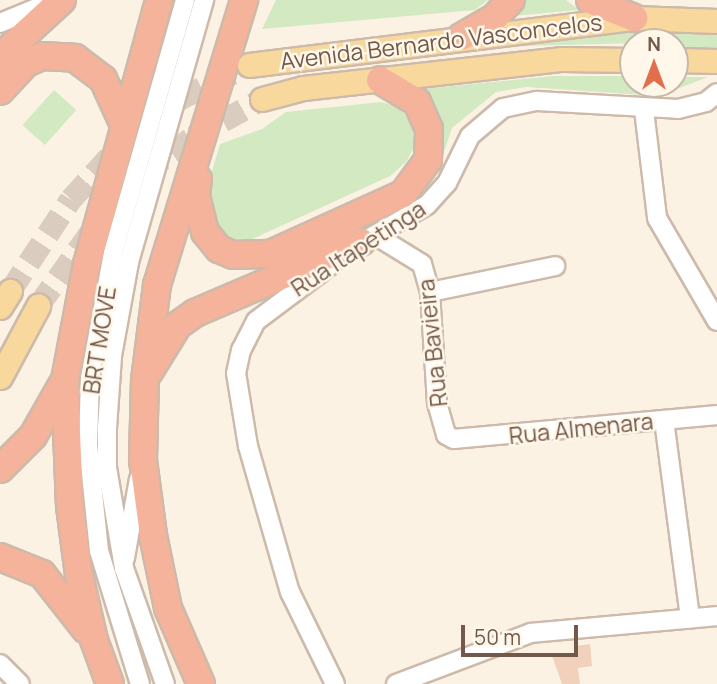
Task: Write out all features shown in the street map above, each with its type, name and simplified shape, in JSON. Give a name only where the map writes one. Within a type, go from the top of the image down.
[{"type":"highway","points":[[0,57],[62,0]]},
{"type":"highway","points":[[110,684],[93,640],[70,507],[65,380],[88,264],[159,0]]},
{"type":"highway","points":[[201,684],[168,608],[143,460],[145,380],[158,285],[244,0]]},
{"type":"highway","points":[[460,37],[495,17],[511,0]]},
{"type":"highway","points":[[590,0],[634,18]]},
{"type":"highway","points":[[0,90],[26,63],[42,56],[75,58],[103,79],[124,125]]},
{"type":"highway","points":[[198,156],[197,196],[210,241],[233,254],[270,254],[403,194],[418,179],[432,144],[425,114],[417,102],[380,80]]},
{"type":"highway","points":[[145,380],[178,325],[195,313],[368,238]]},
{"type":"highway","points":[[0,469],[33,436],[65,380]]},
{"type":"highway","points":[[0,557],[42,574],[93,640]]},
{"type":"main road","name":"Avenida Bernardo Vasconcelos","points":[[249,65],[460,37],[634,18],[717,21]]},
{"type":"main road","name":"Avenida Bernardo Vasconcelos","points":[[262,99],[303,88],[562,59],[619,60]]},
{"type":"main road","points":[[689,60],[717,61]]},
{"type":"main road","points":[[0,377],[38,306]]},
{"type":"street","points":[[0,23],[56,0]]},
{"type":"street","name":"BRT MOVE","points":[[140,684],[99,551],[88,445],[90,378],[113,253],[185,0]]},
{"type":"street","name":"BRT MOVE","points":[[165,684],[124,568],[107,468],[112,356],[129,262],[204,0]]},
{"type":"street","name":"Rua Itapetinga","points":[[335,684],[290,592],[248,446],[236,373],[241,350],[256,321],[368,238],[427,205],[447,183],[470,136],[503,108],[537,101],[645,110],[692,107],[717,93]]},
{"type":"street","points":[[645,110],[657,218],[717,321]]},
{"type":"street","name":"Rua Bavieira","points":[[368,238],[417,258],[430,292],[437,403],[446,435]]},
{"type":"street","points":[[430,292],[555,266]]},
{"type":"street","name":"Rua Almenara","points":[[446,435],[467,439],[717,415]]},
{"type":"street","points":[[664,420],[690,618]]},
{"type":"street","name":"BRT MOVE","points":[[124,568],[143,460]]},
{"type":"street","points":[[396,684],[531,633],[717,616]]},
{"type":"street","points":[[0,664],[20,684]]},
{"type":"green space","points":[[276,0],[488,0],[475,10],[262,29]]},
{"type":"green space","points":[[522,0],[566,0],[579,10],[513,16]]},
{"type":"green space","points":[[689,32],[717,33],[717,49],[689,47]]},
{"type":"green space","points":[[619,33],[619,44],[493,47]]},
{"type":"green space","points":[[553,76],[619,76],[619,93],[526,87],[496,92],[452,128],[441,161],[413,90]]},
{"type":"green space","points":[[689,77],[708,77],[689,84]]},
{"type":"green space","points":[[54,90],[76,110],[45,145],[23,125]]},
{"type":"green space","points":[[381,102],[400,107],[412,125],[415,146],[406,162],[390,176],[246,242],[217,234],[204,198],[220,144],[262,129],[286,112]]},
{"type":"building","points":[[590,644],[592,666],[578,668],[580,684],[562,684],[552,656],[577,653],[576,646]]},
{"type":"tunnel","points":[[10,291],[71,199],[121,144],[181,98],[249,65]]},
{"type":"tunnel","points":[[144,172],[193,137],[262,99]]},
{"type":"tunnel","points":[[38,306],[93,229]]}]
